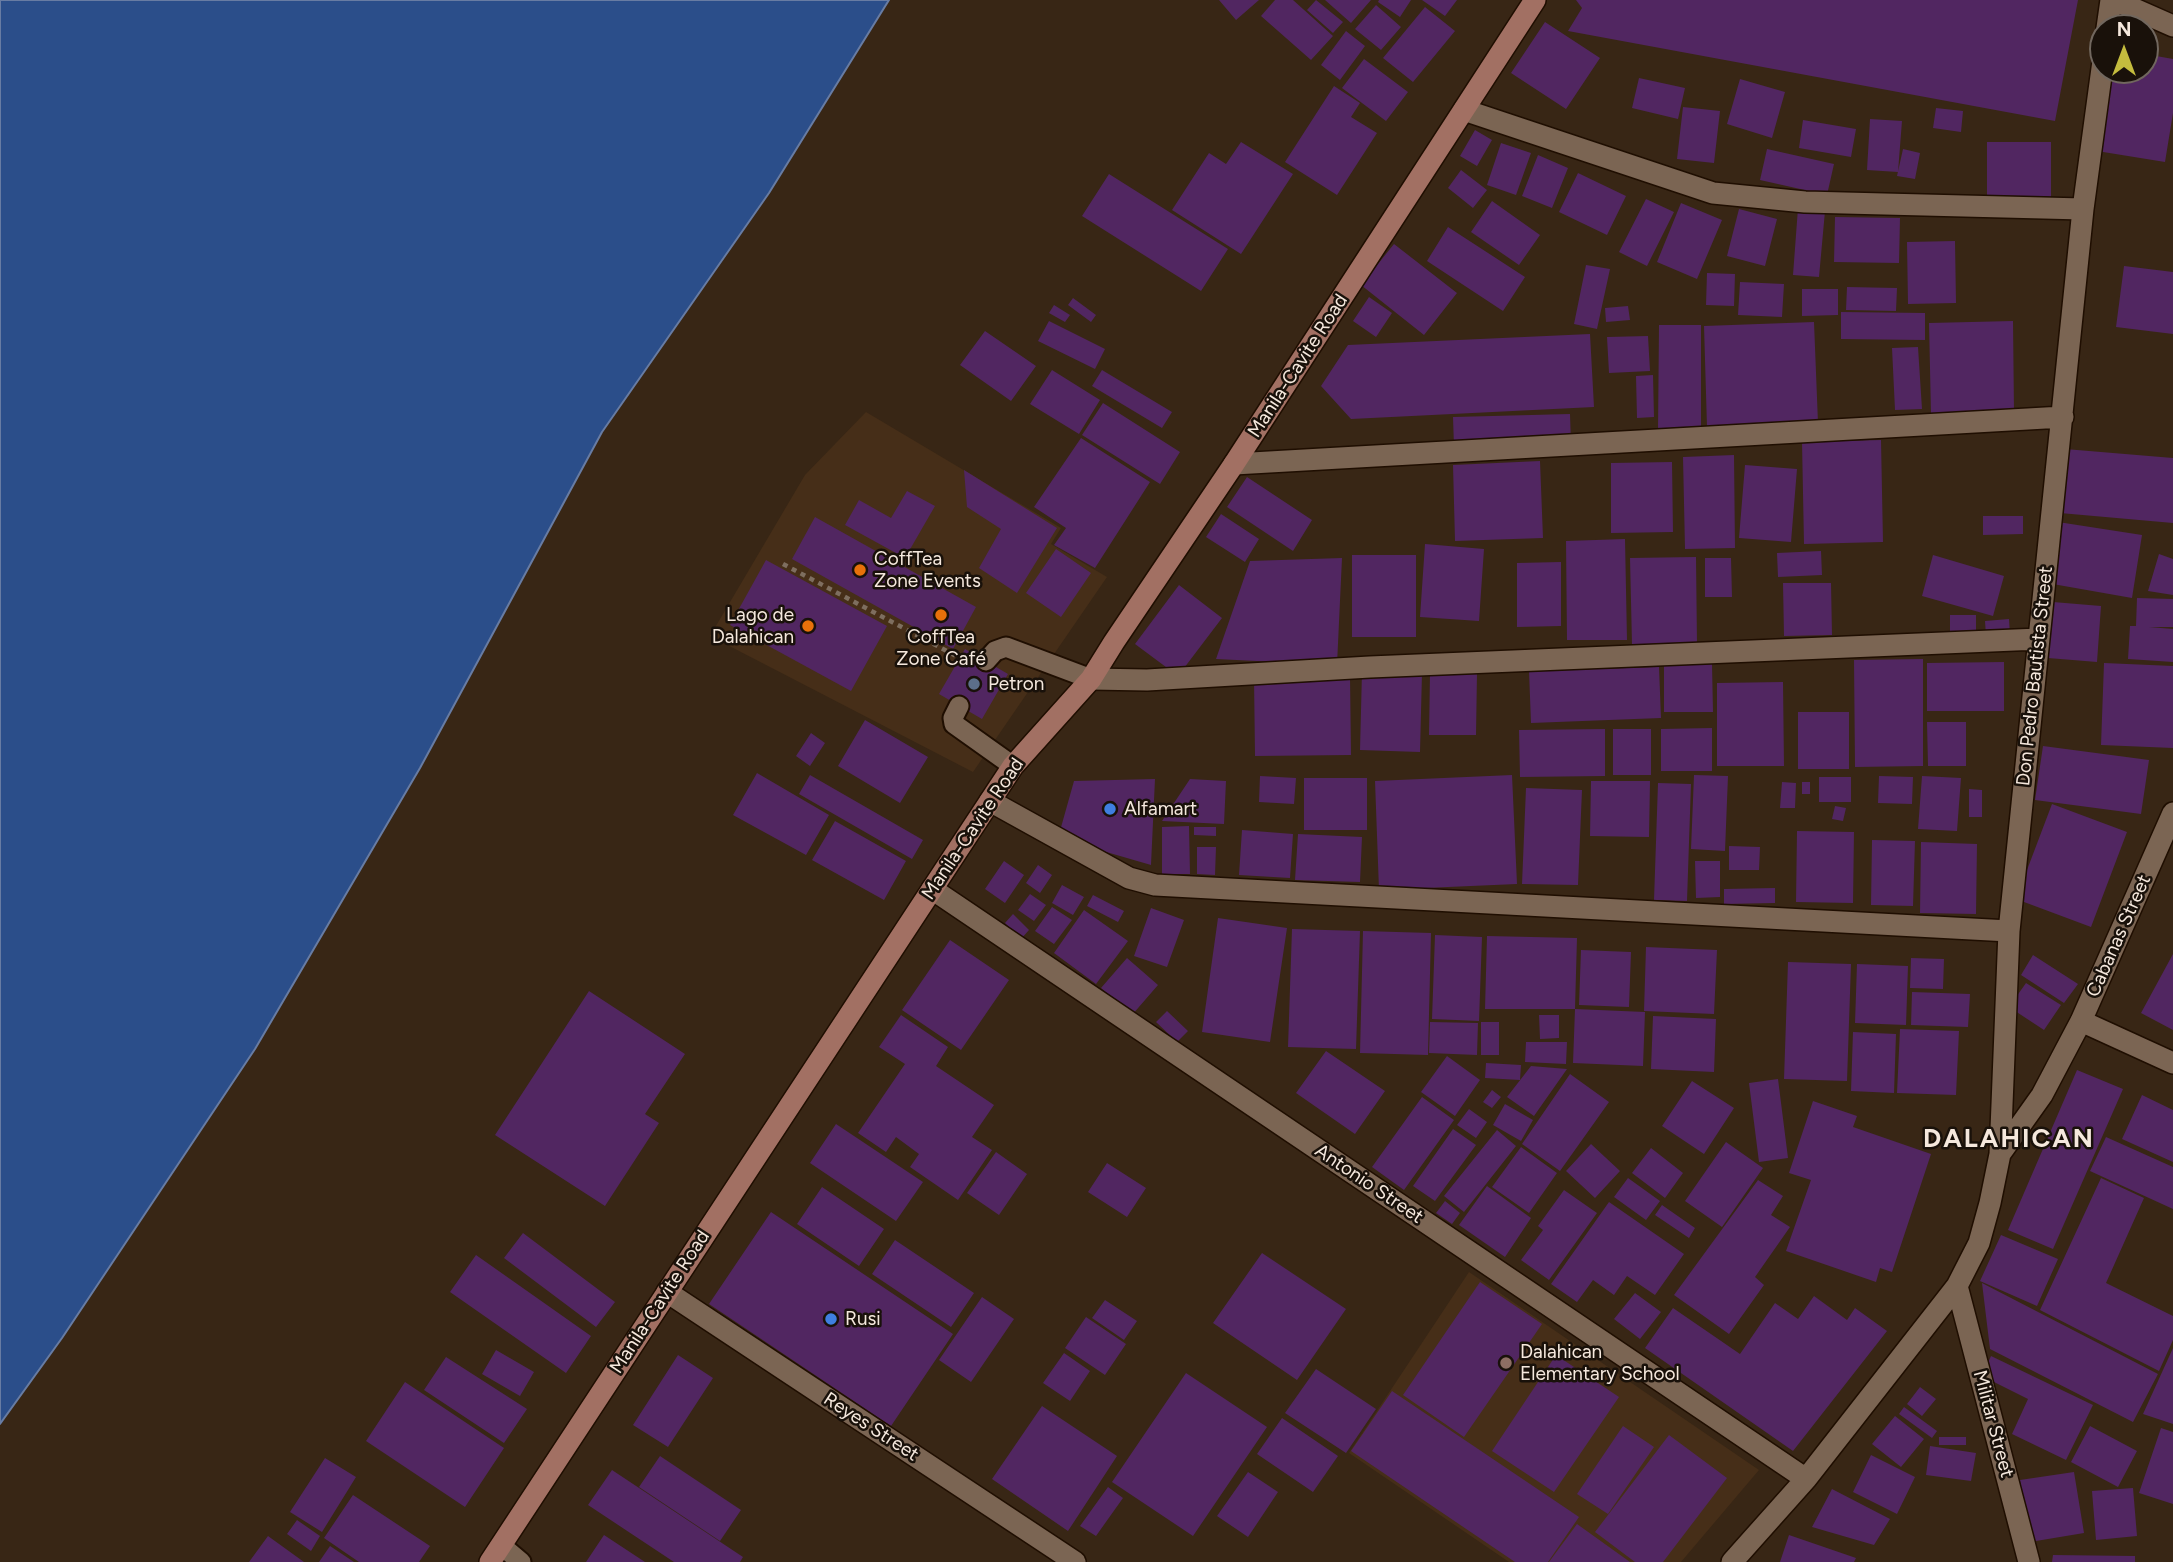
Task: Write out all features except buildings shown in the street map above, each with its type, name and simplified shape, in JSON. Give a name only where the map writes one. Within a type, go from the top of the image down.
[{"type":"main road","name":"Manila-Cavite Road","points":[[496,1554],[1013,766],[1091,679],[1535,0]]},
{"type":"street","points":[[2113,0],[2173,26]]},
{"type":"street","name":"Don Pedro Bautista Street","points":[[1732,1562],[1806,1479],[1957,1286],[1979,1243],[2000,1154],[2009,931],[2083,209],[2100,84]]},
{"type":"street","points":[[1464,110],[1713,193],[1805,202],[2083,209]]},
{"type":"street","points":[[1234,464],[2063,418]]},
{"type":"street","points":[[1091,679],[1147,680],[1370,667],[2039,639]]},
{"type":"street","points":[[990,801],[1129,878],[1155,886],[2009,931]]},
{"type":"street","name":"Cabanas Street","points":[[2000,1154],[2042,1095],[2081,1021],[2173,813]]},
{"type":"street","name":"Antonio Street","points":[[932,889],[1806,1479]]},
{"type":"street","points":[[2081,1021],[2173,1063]]},
{"type":"street","name":"Militar Street","points":[[1957,1286],[2029,1562]]},
{"type":"street","name":"Reyes Street","points":[[667,1292],[1075,1562]]},
{"type":"lane","points":[[977,662],[1006,647],[1091,679]]},
{"type":"lane","points":[[959,706],[953,718],[954,724],[1013,766]]},
{"type":"lane","points":[[496,1554],[521,1562]]},
{"type":"path","points":[[783,564],[977,662]]},
{"type":"shaded area","points":[[866,412],[1061,528],[1051,544],[1107,577],[973,772],[710,636],[805,475]]},
{"type":"shaded area","name":"Dalahican Elementary School","points":[[1469,1272],[1759,1470],[1681,1562],[1509,1562],[1349,1453]]},
{"type":"water","points":[[0,0],[889,0],[769,193],[602,432],[420,768],[255,1049],[62,1338],[0,1424]]},
{"type":"place","name":"CoffTea Zone Events","points":[[860,570]]},
{"type":"place","name":"CoffTea Zone Café","points":[[941,615]]},
{"type":"place","name":"Lago de Dalahican","points":[[808,626]]},
{"type":"place","name":"Petron","points":[[974,684]]},
{"type":"place","name":"Alfamart","points":[[1110,809]]},
{"type":"place","name":"Rusi","points":[[831,1319]]},
{"type":"place","name":"Dalahican Elementary School","points":[[1506,1363]]},
{"type":"district","name":"DALAHICAN","points":[[2009,1139]]}]
